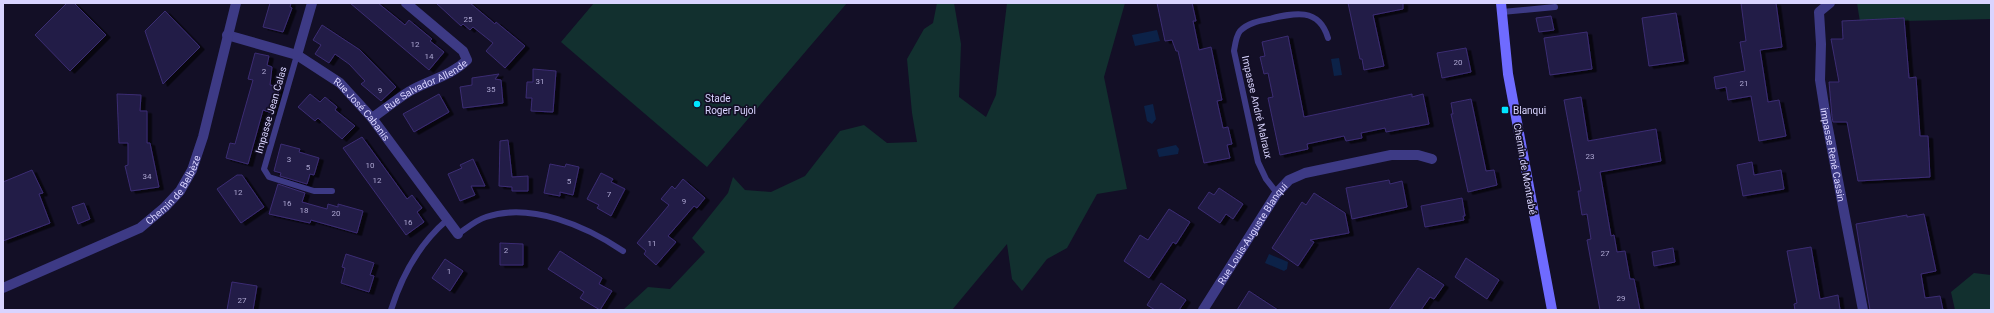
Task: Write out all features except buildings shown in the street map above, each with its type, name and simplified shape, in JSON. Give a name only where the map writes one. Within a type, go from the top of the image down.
[{"type":"street","name":"Chemin de Belbèze","points":[[3,288],[140,228],[165,207],[180,191],[192,170],[203,137],[236,3]]},
{"type":"street","points":[[297,54],[312,3]]},
{"type":"street","name":"Rue Salvador Allende","points":[[372,118],[411,91],[461,67],[467,60],[463,51],[406,3]]},
{"type":"street","name":"impasse René Cassin","points":[[1830,3],[1819,12],[1821,44],[1820,80],[1863,310]]},
{"type":"street","name":"Chemin de Montrabé","points":[[1502,8],[1508,74],[1552,310]]},
{"type":"street","name":"Rue José Cabanis","points":[[228,35],[297,54],[340,83],[372,118],[458,234]]},
{"type":"street","name":"Rue Louis-Auguste Blanqui","points":[[1203,310],[1277,193],[1289,180],[1313,172],[1390,155],[1418,155],[1432,159]]},
{"type":"lane","points":[[1502,8],[1555,7]]},
{"type":"lane","name":"Impasse André Malraux","points":[[1277,193],[1266,179],[1258,162],[1234,51],[1235,43],[1239,32],[1246,26],[1253,23],[1294,14],[1313,17],[1325,28],[1328,38]]},
{"type":"lane","name":"Impasse Jean Calas","points":[[297,54],[264,169],[269,177],[314,190],[332,191]]},
{"type":"lane","points":[[458,234],[476,221],[487,216],[510,212],[521,212],[536,214],[573,225],[593,233],[623,251]]},
{"type":"lane","points":[[391,310],[400,286],[416,255],[431,234],[447,220]]},
{"type":"green space","name":"Stade Roger Pujol","points":[[594,3],[847,3],[707,167],[561,42]]},
{"type":"green space","points":[[937,3],[954,3],[961,44],[959,97],[986,117],[996,95],[1007,3],[1125,3],[1104,77],[1127,189],[1097,194],[1067,248],[1047,259],[1022,291],[1012,279],[1007,244],[952,310],[623,310],[648,287],[670,289],[705,252],[692,238],[728,193],[733,177],[745,190],[771,192],[805,176],[840,131],[864,125],[887,143],[917,142],[912,113],[907,59],[924,29],[933,23]]},
{"type":"green space","points":[[1857,3],[1991,3],[1991,19],[1860,22]]},
{"type":"green space","points":[[1974,273],[1991,275],[1991,310],[1955,310],[1951,292]]},
{"type":"water","points":[[1157,30],[1160,41],[1135,46],[1132,35]]},
{"type":"water","points":[[1339,58],[1342,75],[1334,76],[1331,59]]},
{"type":"water","points":[[1153,104],[1156,119],[1152,124],[1147,121],[1144,106]]},
{"type":"water","points":[[1176,145],[1179,149],[1178,154],[1159,157],[1158,149]]},
{"type":"water","points":[[1269,254],[1288,262],[1287,269],[1284,271],[1265,263]]},
{"type":"place","name":"Stade Roger Pujol","points":[[697,104]]},
{"type":"place","name":"Blanqui","points":[[1505,110]]}]
